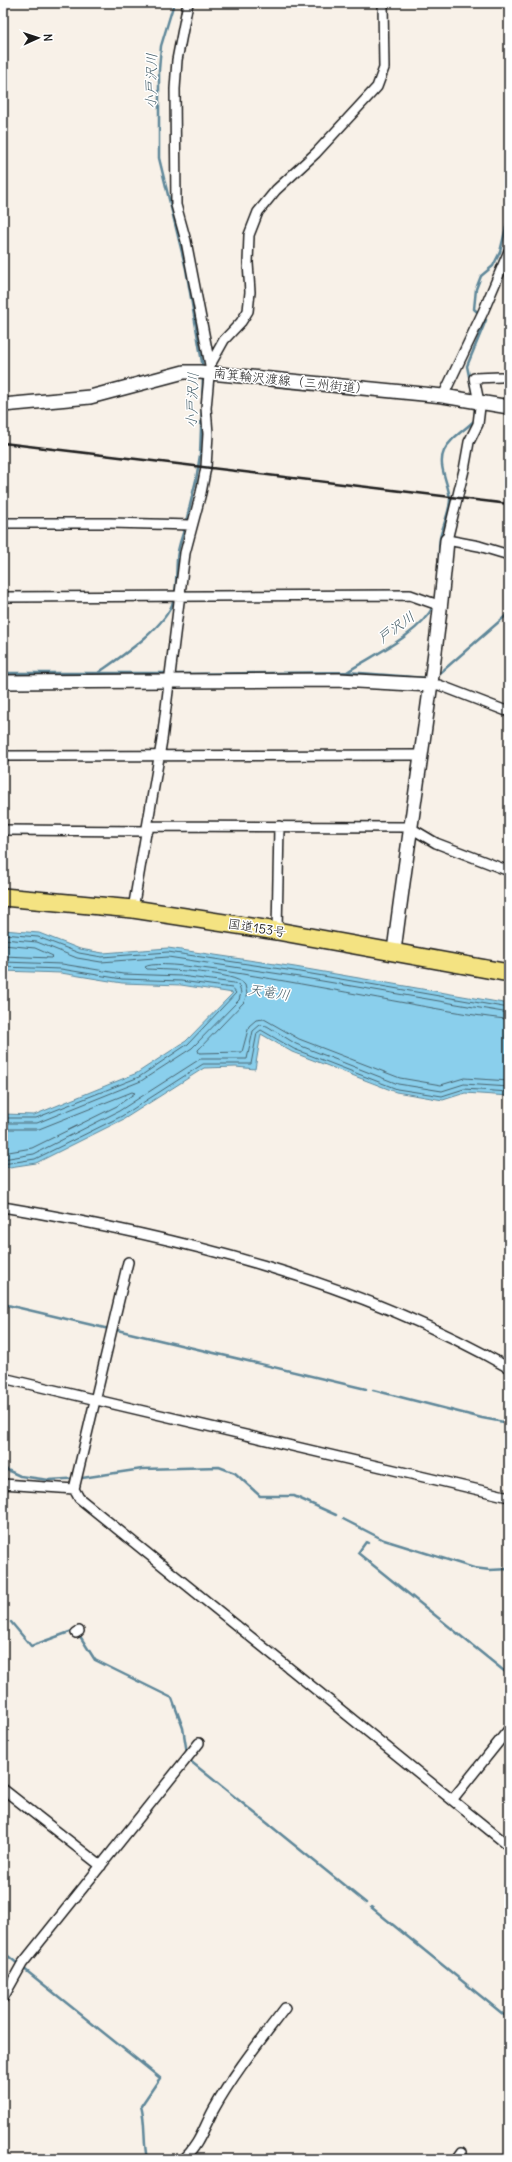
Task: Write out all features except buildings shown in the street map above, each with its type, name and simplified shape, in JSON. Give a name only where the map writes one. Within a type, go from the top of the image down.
[{"type":"highway","name":"国道153号","points":[[3,897],[133,909],[277,931],[509,973]]},
{"type":"street","points":[[133,909],[148,828],[169,682],[175,595],[185,553],[188,525],[206,467],[208,434],[206,408],[207,370],[186,241],[176,205],[175,89],[177,60],[188,3]]},
{"type":"street","points":[[207,370],[224,340],[241,322],[248,311],[250,292],[248,263],[249,242],[253,222],[258,212],[276,190],[316,152],[377,87],[384,68],[383,3]]},
{"type":"street","points":[[443,396],[482,315],[509,251]]},
{"type":"street","name":"南箕輪沢渡線（三州街道）","points":[[3,405],[90,397],[184,372],[207,370],[443,396],[509,406]]},
{"type":"street","points":[[394,951],[409,827],[421,755],[430,685],[437,605],[447,540],[464,470],[469,442],[478,424],[479,402],[474,378],[501,378]]},
{"type":"street","points":[[3,523],[188,525]]},
{"type":"street","points":[[447,540],[479,546],[509,555]]},
{"type":"street","points":[[3,597],[410,595],[437,605]]},
{"type":"street","points":[[3,682],[340,680],[439,685],[509,712]]},
{"type":"street","points":[[3,756],[421,755]]},
{"type":"street","points":[[277,931],[279,826]]},
{"type":"street","points":[[3,830],[279,826],[409,827],[436,843],[509,871]]},
{"type":"street","points":[[3,1207],[97,1223],[162,1238],[302,1278],[408,1317],[460,1341],[509,1368]]},
{"type":"street","points":[[128,1262],[96,1401],[75,1483],[79,1498],[509,1846]]},
{"type":"street","points":[[3,1378],[509,1497]]},
{"type":"street","points":[[3,1484],[75,1483]]},
{"type":"street","points":[[452,1800],[509,1729]]},
{"type":"street","points":[[3,1998],[21,1966],[199,1743]]},
{"type":"street","points":[[3,1790],[100,1866]]},
{"type":"street","points":[[184,2159],[193,2151],[214,2110],[249,2054],[285,2008]]},
{"type":"water","name":"天竜川","points":[[3,930],[39,933],[80,949],[103,953],[168,948],[295,967],[509,1004],[509,1096],[465,1093],[443,1100],[396,1092],[292,1052],[261,1034],[255,1069],[236,1067],[204,1068],[124,1119],[36,1163],[3,1168],[3,1114],[34,1115],[137,1073],[186,1041],[233,993],[181,985],[122,983],[61,973],[3,971]]},
{"type":"waterway","name":"小戸沢川","points":[[174,3],[161,46],[159,70],[159,158],[186,269],[203,368]]},
{"type":"waterway","name":"戸沢川","points":[[473,396],[467,366],[486,320],[474,309],[476,289],[481,276],[493,266],[500,252],[509,215]]},
{"type":"waterway","name":"小戸沢川","points":[[186,522],[200,455],[203,377]]},
{"type":"waterway","name":"戸沢川","points":[[439,556],[440,538],[450,504],[442,457],[450,442],[475,420],[475,405]]},
{"type":"waterway","name":"小戸沢川","points":[[98,673],[140,642],[161,622],[168,612],[173,602],[176,587],[177,556],[185,527]]},
{"type":"waterway","name":"戸沢川","points":[[347,672],[407,635],[418,626],[434,605]]},
{"type":"waterway","points":[[439,674],[509,613]]},
{"type":"waterway","name":"戸沢川","points":[[175,674],[347,672],[426,678]]},
{"type":"waterway","name":"小戸沢川","points":[[3,673],[165,673]]},
{"type":"waterway","points":[[3,1304],[109,1329]]},
{"type":"waterway","points":[[117,1330],[366,1389]]},
{"type":"waterway","points":[[373,1390],[482,1418],[509,1423]]},
{"type":"waterway","points":[[3,1468],[20,1476],[49,1480],[82,1478],[142,1469],[219,1467],[235,1473],[260,1496],[294,1496],[336,1515]]},
{"type":"waterway","points":[[343,1519],[384,1540],[474,1568],[490,1570],[509,1569]]},
{"type":"waterway","points":[[368,1543],[366,1542],[358,1553],[509,1675]]},
{"type":"waterway","points":[[11,1622],[31,1646],[75,1630]]},
{"type":"waterway","points":[[78,1633],[95,1660],[172,1698],[183,1728],[187,1753]]},
{"type":"waterway","points":[[189,1760],[366,1903]]},
{"type":"waterway","points":[[371,1907],[509,2019]]},
{"type":"waterway","points":[[3,1952],[160,2078],[141,2106],[147,2159]]},
{"type":"railway","points":[[3,443],[509,504]]}]
